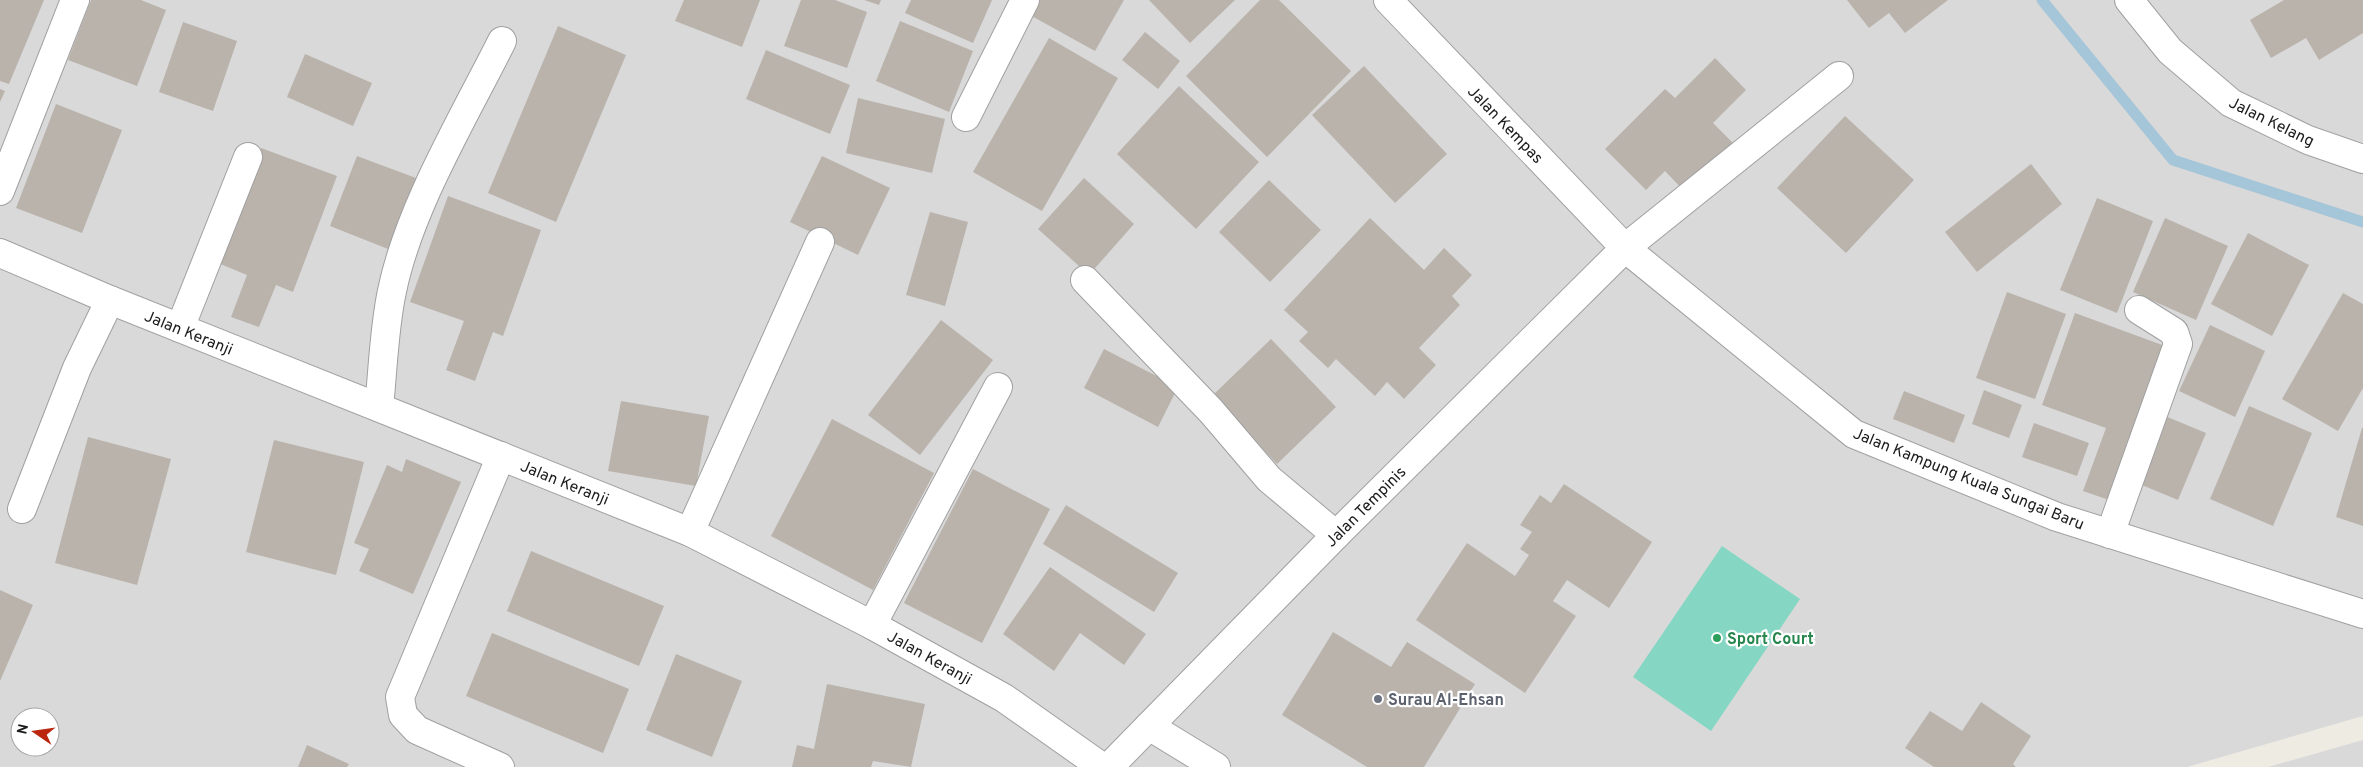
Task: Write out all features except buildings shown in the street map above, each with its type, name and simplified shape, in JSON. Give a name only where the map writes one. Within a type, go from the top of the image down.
[{"type":"street","points":[[0,191],[76,0]]},
{"type":"street","points":[[966,117],[1025,0]]},
{"type":"street","name":"Jalan Kempas","points":[[1388,0],[1625,248]]},
{"type":"street","name":"Jalan Kelang","points":[[2129,0],[2170,51],[2231,103],[2308,140],[2363,159]]},
{"type":"street","points":[[379,408],[392,290],[402,256],[426,191],[502,41]]},
{"type":"street","name":"Jalan Tempinis","points":[[1109,767],[1336,534],[1625,248],[1839,76]]},
{"type":"street","points":[[180,328],[248,157]]},
{"type":"street","points":[[690,532],[820,242]]},
{"type":"street","name":"Jalan Kampung Kuala Sungai Baru","points":[[1625,248],[1854,434],[2057,517],[2363,614]]},
{"type":"street","name":"Jalan Keranji","points":[[0,253],[110,300],[690,532],[872,625],[1004,698],[1102,767]]},
{"type":"street","points":[[1085,280],[1211,410],[1269,479],[1336,534]]},
{"type":"street","points":[[22,509],[76,368],[110,300]]},
{"type":"street","points":[[2110,534],[2178,344],[2174,332],[2139,310]]},
{"type":"street","points":[[872,625],[998,387]]},
{"type":"street","points":[[500,456],[400,697],[402,715],[417,730],[500,767]]},
{"type":"street","points":[[1148,726],[1216,767]]},
{"type":"shaded area","points":[[0,0],[2363,0],[2363,716],[2187,767],[0,767]]},
{"type":"shaded area","name":"Sport Court","points":[[1722,546],[1800,599],[1711,731],[1633,677]]},
{"type":"shaded area","points":[[2363,740],[2363,767],[2268,767]]},
{"type":"waterway","points":[[2042,0],[2173,160],[2363,222]]},
{"type":"place","name":"Sport Court","points":[[1717,638]]},
{"type":"place","name":"Surau Al-Ehsan","points":[[1378,699]]}]
